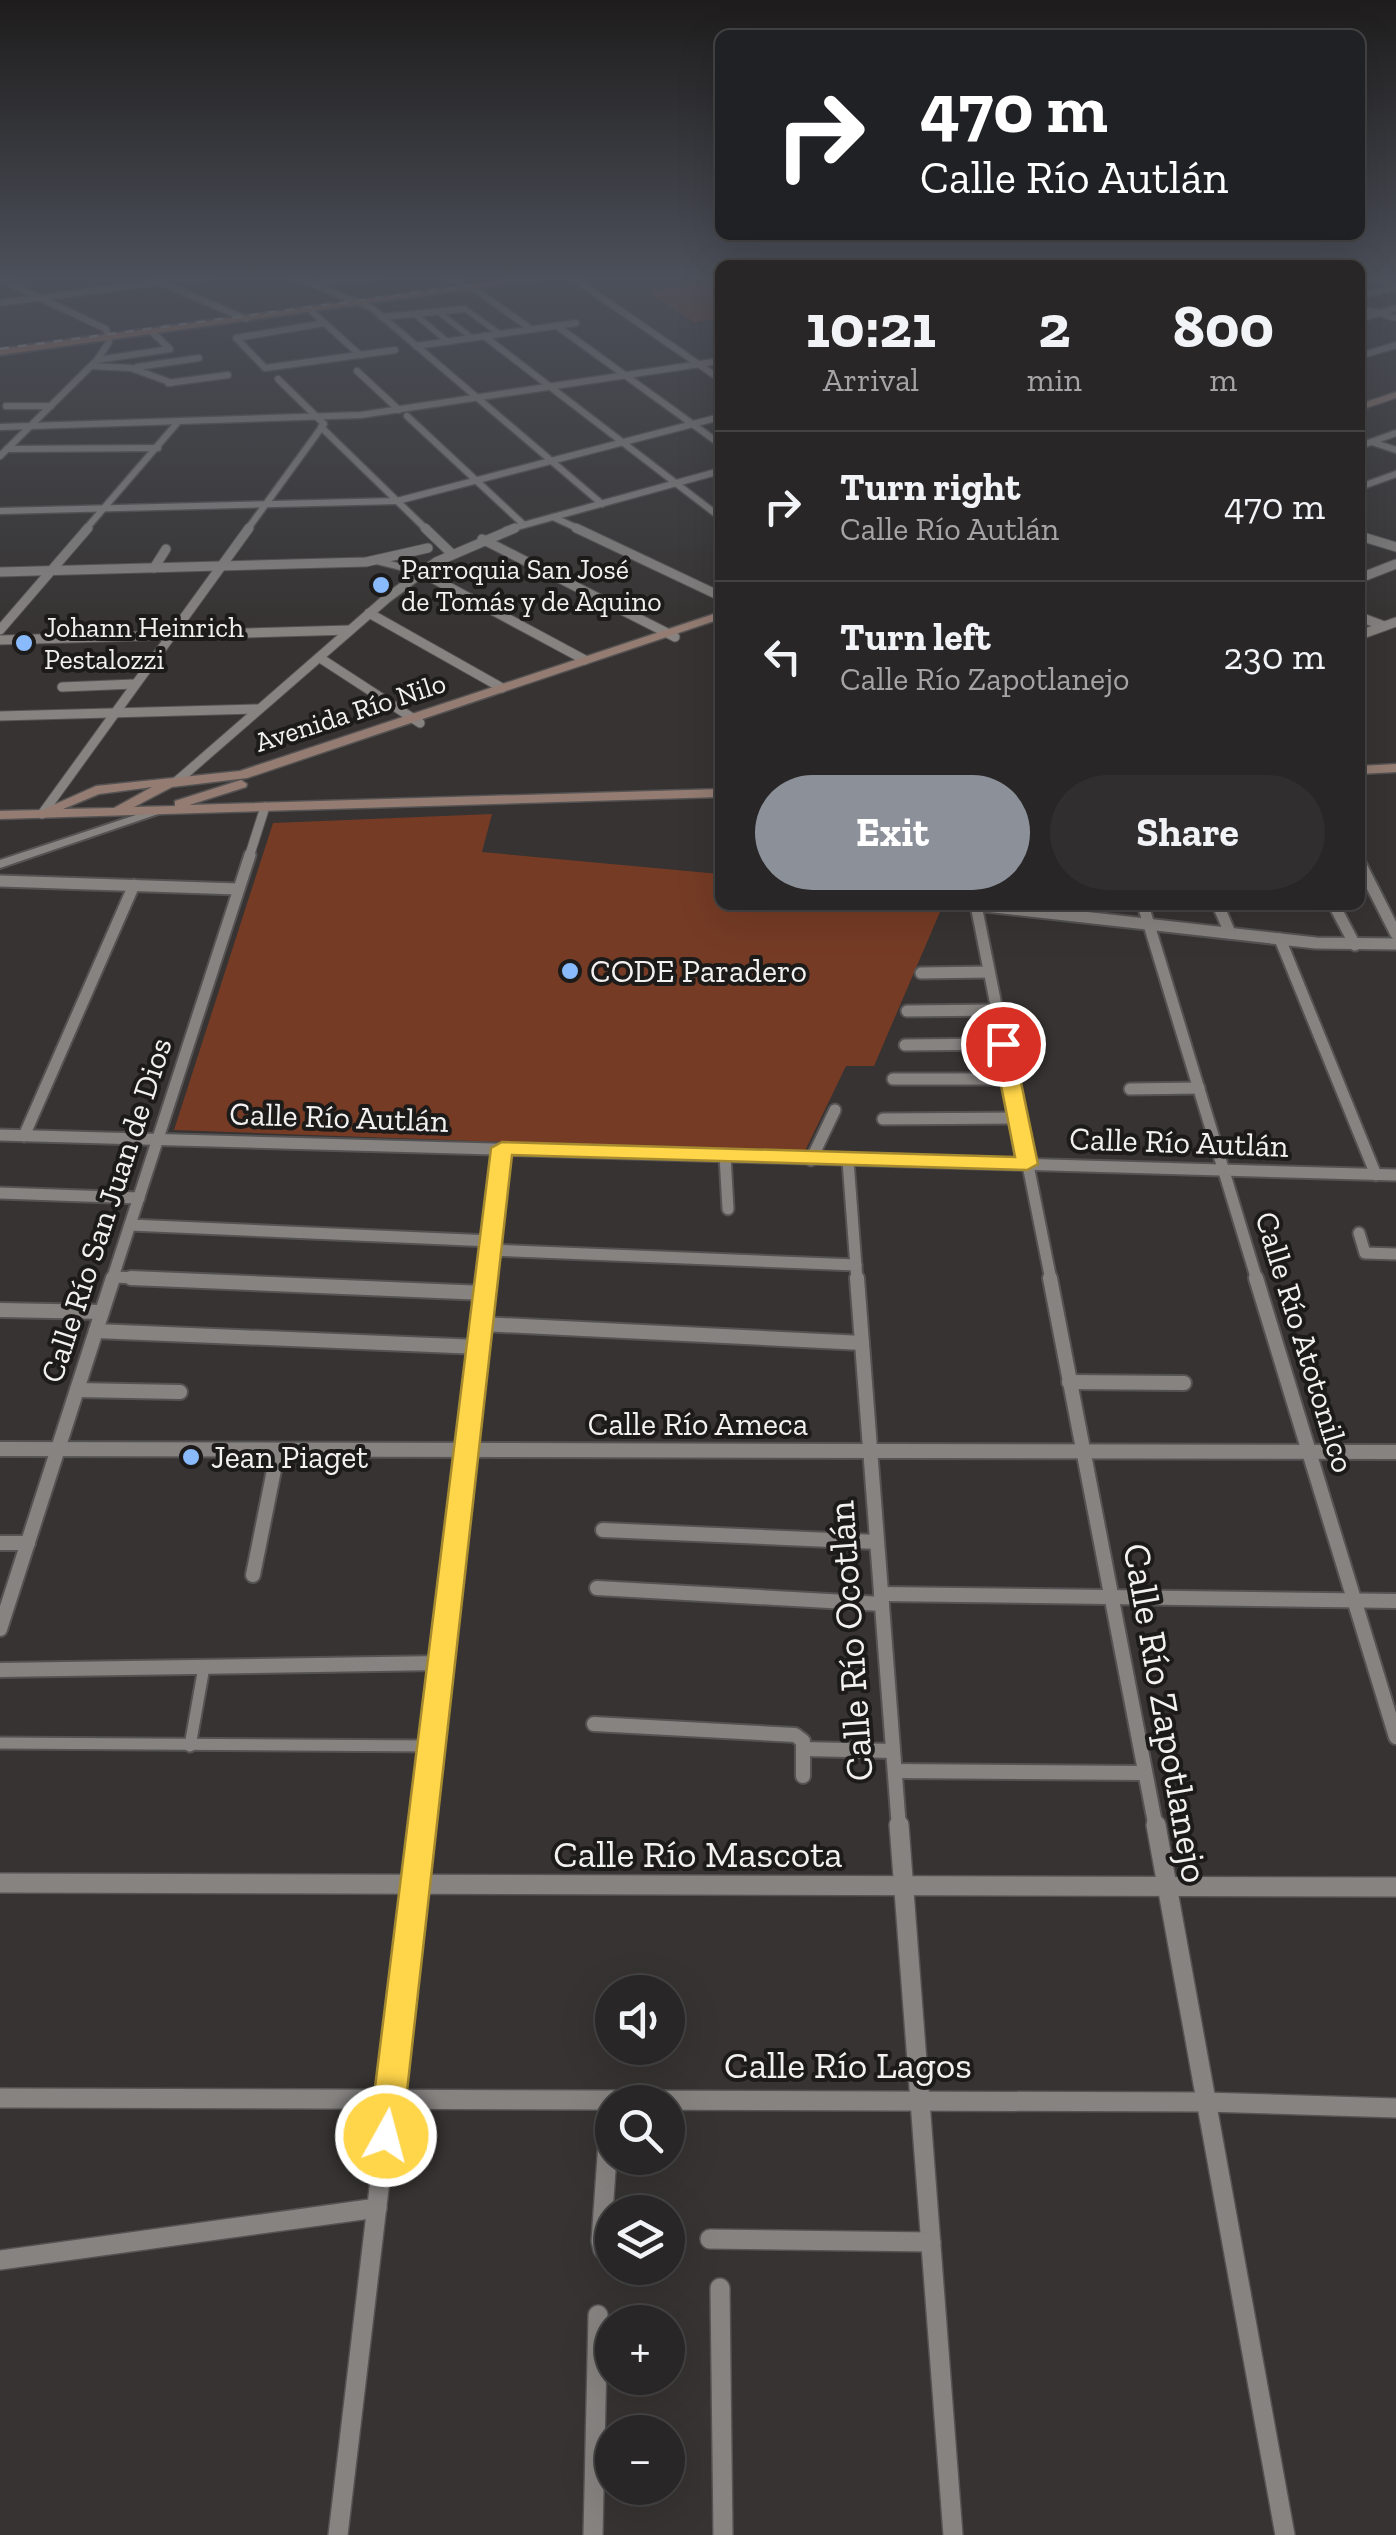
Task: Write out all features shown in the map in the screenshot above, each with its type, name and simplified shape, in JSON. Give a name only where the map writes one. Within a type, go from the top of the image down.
[{"type":"main road","points":[[1365,402],[1389,394]]},
{"type":"main road","name":"Avenida Río Nilo","points":[[160,810],[715,621]]},
{"type":"main road","name":"Avenida Río Nilo","points":[[116,812],[150,790],[177,781],[218,779],[417,721],[502,688],[670,635]]},
{"type":"main road","points":[[1365,773],[1396,771]]},
{"type":"main road","points":[[43,814],[96,790],[177,781]]},
{"type":"main road","points":[[242,783],[248,799],[264,807]]},
{"type":"main road","points":[[0,815],[715,793]]},
{"type":"street","points":[[3,452],[63,394]]},
{"type":"street","points":[[293,394],[452,554]]},
{"type":"street","points":[[382,394],[524,524]]},
{"type":"street","points":[[471,394],[602,504]]},
{"type":"street","points":[[0,430],[321,423],[527,394]]},
{"type":"street","points":[[559,394],[715,513]]},
{"type":"street","points":[[652,394],[715,440]]},
{"type":"street","points":[[6,406],[51,406]]},
{"type":"street","points":[[0,511],[397,501],[715,418]]},
{"type":"street","points":[[43,814],[321,423]]},
{"type":"street","points":[[0,630],[176,426]]},
{"type":"street","points":[[1371,442],[1396,433]]},
{"type":"street","points":[[1365,442],[1396,450]]},
{"type":"street","points":[[3,452],[158,448]]},
{"type":"street","points":[[177,781],[369,613],[421,572],[452,554],[524,524],[715,472]]},
{"type":"street","points":[[1365,485],[1396,474]]},
{"type":"street","points":[[553,517],[715,594]]},
{"type":"street","points":[[1365,538],[1396,548]]},
{"type":"street","points":[[482,539],[670,635]]},
{"type":"street","points":[[0,572],[377,561],[428,548]]},
{"type":"street","points":[[154,568],[166,549]]},
{"type":"street","points":[[377,561],[421,572],[585,660]]},
{"type":"street","points":[[1365,576],[1396,564]]},
{"type":"street","points":[[369,613],[502,688]]},
{"type":"street","points":[[1365,619],[1384,626]]},
{"type":"street","points":[[1365,633],[1396,622]]},
{"type":"street","points":[[0,640],[350,630]]},
{"type":"street","points":[[320,658],[417,721]]},
{"type":"street","points":[[62,687],[136,684]]},
{"type":"street","points":[[0,716],[263,707]]},
{"type":"street","points":[[218,779],[208,764],[263,707]]},
{"type":"street","name":"Calle Río San Juan de Dios","points":[[0,1629],[264,807]]},
{"type":"street","name":"Avenida Río Nilo","points":[[0,861],[160,810]]},
{"type":"street","name":"Avenida Río Nilo","points":[[0,861],[116,812]]},
{"type":"street","points":[[1365,873],[1396,934]]},
{"type":"street","points":[[0,880],[238,889]]},
{"type":"street","points":[[24,1136],[134,885]]},
{"type":"street","name":"Calle Río Zapotlanejo","points":[[977,910],[1114,1597],[1285,2535]]},
{"type":"street","points":[[1058,910],[1280,939],[1396,944]]},
{"type":"street","name":"Calle Río Atotonilco","points":[[1145,910],[1396,1737]]},
{"type":"street","points":[[1220,910],[1230,933]]},
{"type":"street","points":[[1337,910],[1355,945]]},
{"type":"street","points":[[1280,939],[1376,1175]]},
{"type":"street","points":[[921,973],[989,972]]},
{"type":"street","points":[[907,1011],[997,1010]]},
{"type":"street","points":[[905,1045],[1003,1044]]},
{"type":"street","points":[[893,1079],[1010,1079]]},
{"type":"street","points":[[1130,1089],[1199,1088]]},
{"type":"street","points":[[812,1160],[834,1110]]},
{"type":"street","points":[[883,1119],[1018,1118]]},
{"type":"street","name":"Calle Río Autlán","points":[[0,1135],[1376,1175],[1395,1179]]},
{"type":"street","points":[[338,2535],[502,1148]]},
{"type":"street","points":[[725,1156],[728,1209]]},
{"type":"street","name":"Calle Río Ocotlán","points":[[848,1161],[953,2535]]},
{"type":"street","points":[[0,1193],[139,1198]]},
{"type":"street","points":[[130,1225],[856,1265]]},
{"type":"street","points":[[1359,1234],[1365,1253],[1396,1254]]},
{"type":"street","points":[[114,1277],[485,1293]]},
{"type":"street","points":[[0,1310],[102,1312]]},
{"type":"street","points":[[482,1324],[862,1343]]},
{"type":"street","points":[[96,1332],[478,1347]]},
{"type":"street","points":[[1069,1382],[1184,1383]]},
{"type":"street","points":[[77,1390],[180,1392]]},
{"type":"street","name":"Calle Río Ameca","points":[[0,1450],[1396,1452]]},
{"type":"street","points":[[254,1575],[278,1450]]},
{"type":"street","points":[[603,1530],[877,1542]]},
{"type":"street","points":[[0,1543],[28,1543]]},
{"type":"street","points":[[597,1588],[882,1599],[1396,1601]]},
{"type":"street","points":[[0,1670],[442,1664]]},
{"type":"street","points":[[190,1746],[204,1667]]},
{"type":"street","points":[[594,1724],[791,1734],[803,1740],[803,1776]]},
{"type":"street","points":[[0,1743],[432,1746]]},
{"type":"street","points":[[803,1749],[893,1751]]},
{"type":"street","points":[[895,1772],[1144,1773]]},
{"type":"street","name":"Calle Río Mascota","points":[[0,1883],[1396,1887]]},
{"type":"street","name":"Calle Río Lagos","points":[[0,2098],[595,2100]]},
{"type":"street","name":"Calle Río Lagos","points":[[685,2100],[1205,2102],[1396,2108]]},
{"type":"street","points":[[0,2260],[377,2208]]},
{"type":"street","points":[[710,2239],[930,2242]]},
{"type":"street","points":[[720,2288],[723,2535]]},
{"type":"street","points":[[593,2535],[596,2395]]},
{"type":"shaded area","name":"CODE Paradero","points":[[492,814],[482,852],[715,874],[715,910],[941,910],[874,1066],[846,1066],[804,1153],[174,1130],[273,823]]},
{"type":"place","name":"Parroquia San José de Tomás y de Aquino","points":[[381,585]]},
{"type":"place","name":"Johann Heinrich Pestalozzi","points":[[24,643]]},
{"type":"place","name":"CODE Paradero","points":[[570,971]]},
{"type":"place","name":"Jean Piaget","points":[[191,1457]]},
{"type":"route","points":[[386,2136],[502,1148],[1027,1164],[1003,1044]]}]
